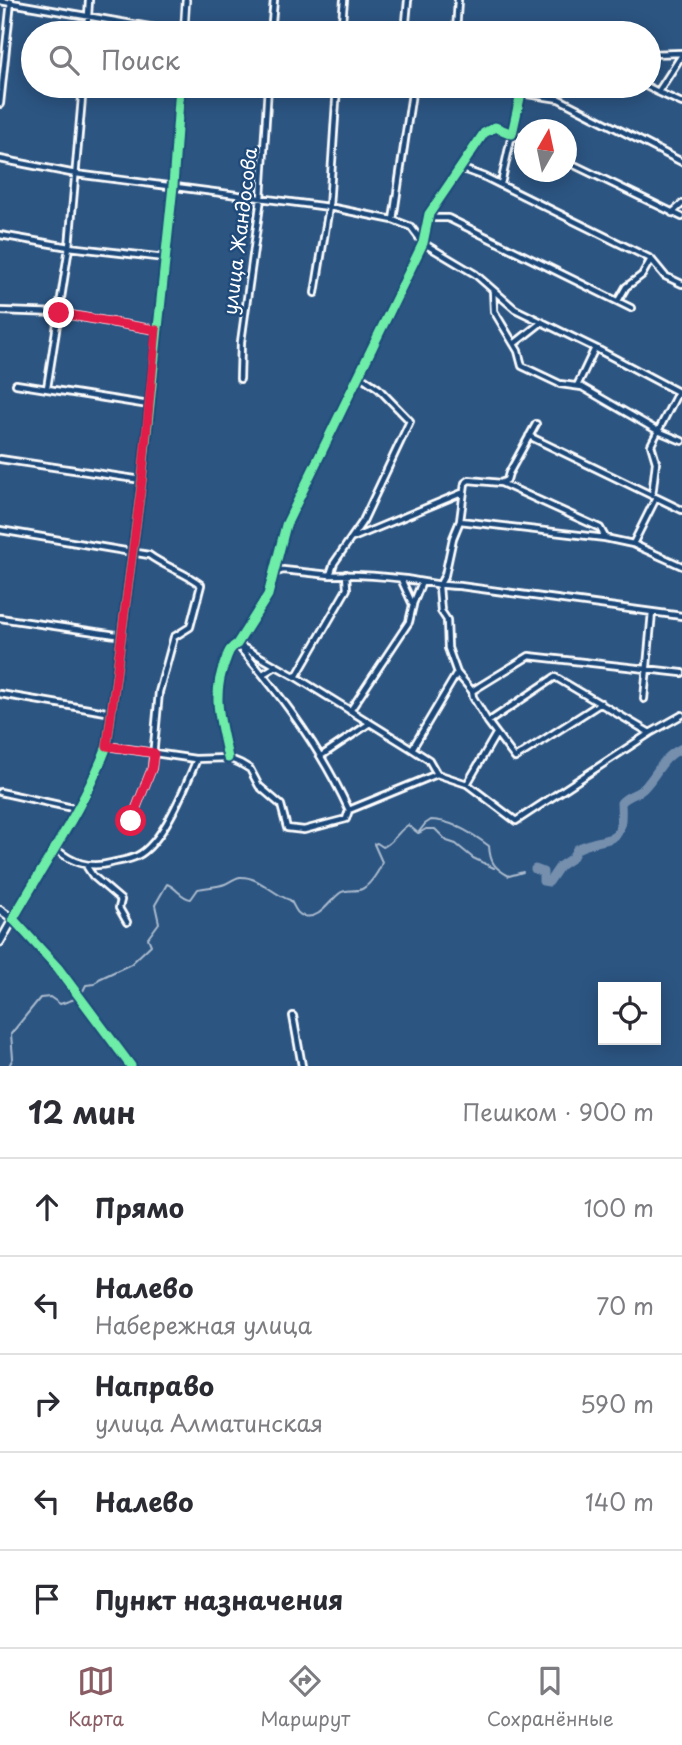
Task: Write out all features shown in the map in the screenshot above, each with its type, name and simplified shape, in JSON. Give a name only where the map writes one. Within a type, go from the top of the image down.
[{"type":"main road","points":[[0,910],[13,919],[0,942]]},
{"type":"street","points":[[88,21],[89,0]]},
{"type":"street","points":[[185,21],[186,0]]},
{"type":"street","points":[[272,21],[274,0]]},
{"type":"street","points":[[342,21],[344,0]]},
{"type":"street","points":[[406,21],[408,0]]},
{"type":"street","points":[[457,21],[458,0]]},
{"type":"street","points":[[0,1],[116,21]]},
{"type":"street","points":[[0,104],[12,1]]},
{"type":"street","points":[[661,54],[682,54]]},
{"type":"street","points":[[661,87],[682,54]]},
{"type":"street","points":[[661,93],[682,103]]},
{"type":"street","points":[[47,388],[69,247],[82,98]]},
{"type":"street","points":[[131,1066],[58,968],[13,919],[56,849],[99,768],[107,746],[142,480],[173,186],[179,98]]},
{"type":"street","name":"улица Жандосова","points":[[240,379],[241,342],[261,198],[267,98]]},
{"type":"street","points":[[315,293],[329,207],[336,98]]},
{"type":"street","points":[[393,220],[411,98]]},
{"type":"street","points":[[501,184],[520,98]]},
{"type":"street","points":[[553,98],[682,162]]},
{"type":"street","points":[[228,758],[217,705],[217,686],[231,647],[237,644],[268,595],[286,525],[423,243],[429,218],[484,133],[495,127],[512,134]]},
{"type":"street","points":[[0,159],[76,174],[329,207],[393,220],[411,227],[423,243],[475,274],[515,309],[680,393],[651,445],[656,462],[654,497],[633,544]]},
{"type":"street","points":[[577,166],[682,217]]},
{"type":"street","points":[[460,168],[501,184],[651,259],[665,276],[682,284]]},
{"type":"street","points":[[672,213],[682,204]]},
{"type":"street","points":[[429,218],[448,218],[631,308]]},
{"type":"street","points":[[0,235],[69,247],[164,258]]},
{"type":"street","points":[[618,301],[626,287],[642,275],[651,259]]},
{"type":"street","points":[[493,290],[494,310],[514,344],[522,366],[560,384],[577,386],[658,431],[682,441]]},
{"type":"street","points":[[0,312],[59,313],[156,330]]},
{"type":"street","points":[[514,344],[542,322]]},
{"type":"street","points":[[577,386],[596,348]]},
{"type":"street","points":[[330,575],[334,563],[363,521],[410,421],[378,388],[359,375]]},
{"type":"street","points":[[16,384],[149,405]]},
{"type":"street","points":[[501,482],[507,480],[536,424]]},
{"type":"street","points":[[529,436],[682,510]]},
{"type":"street","points":[[0,459],[142,480]]},
{"type":"street","points":[[601,703],[517,758],[512,756],[488,722],[472,691],[457,673],[448,648],[447,620],[441,611],[439,586],[445,575],[453,538],[460,521],[465,483],[469,480],[501,482],[600,528],[605,538]]},
{"type":"street","points":[[353,538],[464,492]]},
{"type":"street","points":[[460,521],[605,538],[633,544],[682,566]]},
{"type":"street","points":[[0,530],[149,555],[161,564],[178,570],[201,588],[190,627],[174,637],[159,692],[152,768],[131,821]]},
{"type":"street","points":[[274,573],[283,570],[401,579],[682,617]]},
{"type":"street","points":[[296,677],[347,589],[345,574]]},
{"type":"street","points":[[401,579],[413,605]]},
{"type":"street","points":[[350,711],[408,622],[422,582]]},
{"type":"street","points":[[644,699],[652,612]]},
{"type":"street","points":[[0,618],[123,636]]},
{"type":"street","points":[[237,644],[412,748],[429,760],[437,774]]},
{"type":"street","points":[[107,746],[197,759],[228,758],[250,769],[259,786],[281,805],[287,828],[304,830],[346,819],[349,810],[332,772],[264,674],[237,644]]},
{"type":"street","points":[[472,691],[529,656],[682,673]]},
{"type":"street","points":[[264,674],[276,666]]},
{"type":"street","points":[[412,748],[457,673]]},
{"type":"street","points":[[488,722],[555,677],[650,733]]},
{"type":"street","points":[[0,694],[112,713]]},
{"type":"street","points":[[349,810],[437,774],[467,784],[516,821],[682,715]]},
{"type":"street","points":[[321,756],[370,723]]},
{"type":"street","points":[[467,784],[496,734]]},
{"type":"street","points":[[56,849],[64,856],[86,866],[104,865],[138,856],[148,848],[174,813],[197,759]]},
{"type":"street","points":[[0,792],[77,809]]},
{"type":"street","points":[[86,866],[93,876],[121,900],[119,908],[127,922]]},
{"type":"street","points":[[293,1016],[302,1066]]},
{"type":"waterway","points":[[535,869],[543,872],[543,881],[549,882],[577,849],[617,834],[620,828],[621,803],[644,788],[665,761],[682,748]]},
{"type":"waterway","points":[[83,991],[86,985],[95,984],[99,979],[131,964],[151,945],[148,938],[159,923],[155,905],[167,884],[191,899],[198,889],[247,877],[290,900],[299,914],[315,915],[340,893],[362,889],[371,881],[382,862],[374,844],[383,847],[387,845],[408,825],[418,833],[431,820],[454,825],[483,841],[489,846],[494,864],[509,876],[523,872]]},
{"type":"waterway","points":[[419,833],[426,829],[435,829],[447,841],[494,868]]},
{"type":"waterway","points":[[9,1066],[13,1058],[11,1034],[40,998],[50,997],[60,1004],[75,999]]},
{"type":"cycle path","points":[[131,1066],[58,968],[13,919],[76,813],[107,746],[142,480],[173,186],[179,98]]},
{"type":"cycle path","points":[[228,758],[218,698],[221,674],[228,654],[268,595],[286,525],[423,243],[429,214],[484,133],[495,127],[512,134],[520,98]]},
{"type":"route","points":[[59,313],[156,330],[142,480],[107,746],[154,753],[152,768],[131,821]]}]
